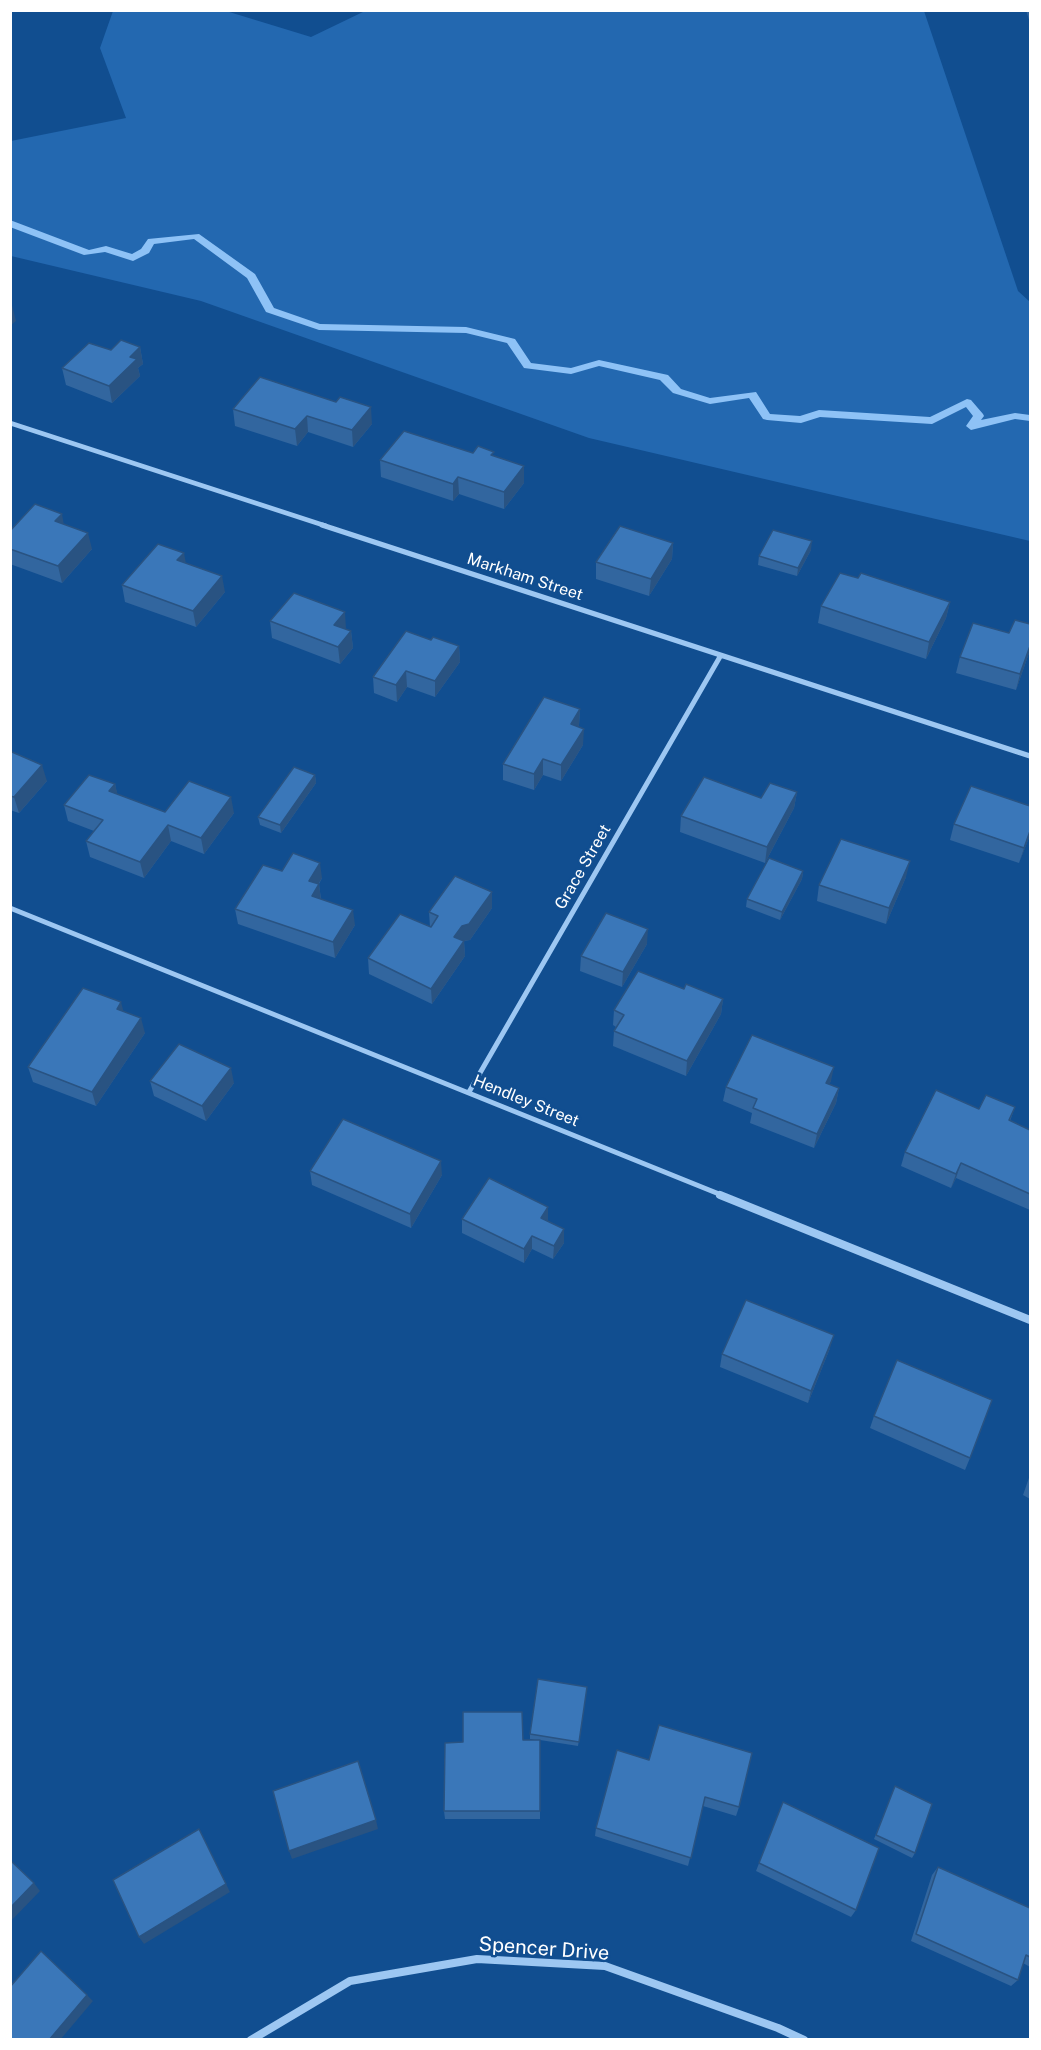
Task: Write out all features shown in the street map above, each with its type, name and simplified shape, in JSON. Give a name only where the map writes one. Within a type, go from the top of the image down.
[{"type":"street","name":"Markham Street","points":[[10,423],[1030,756]]},
{"type":"street","name":"Grace Street","points":[[469,1092],[721,655]]},
{"type":"street","name":"Hendley Street","points":[[10,908],[1030,1320]]},
{"type":"street","name":"Spencer Drive","points":[[251,2040],[350,1982],[477,1959],[605,1966],[778,2028],[804,2040]]},
{"type":"shaded area","points":[[113,11],[226,11],[311,37],[365,11],[924,11],[1018,291],[1030,302],[1030,541],[589,438],[201,301],[11,256],[11,141],[126,118],[100,48]]},
{"type":"building","points":[[121,340],[140,347],[130,357],[137,359],[109,386],[62,368],[89,343],[111,350]]},
{"type":"building","points":[[260,377],[336,402],[340,397],[371,407],[352,430],[307,416],[295,429],[233,409]]},
{"type":"building","points":[[404,431],[473,453],[478,446],[494,452],[491,455],[524,466],[504,492],[458,477],[453,484],[380,460]]},
{"type":"building","points":[[35,504],[62,514],[55,521],[88,533],[58,566],[10,549],[10,531]]},
{"type":"building","points":[[620,526],[673,543],[651,579],[596,562]]},
{"type":"building","points":[[773,530],[812,541],[798,568],[759,556]]},
{"type":"building","points":[[158,544],[184,553],[177,560],[222,576],[193,611],[122,585]]},
{"type":"building","points":[[840,573],[858,578],[861,573],[950,602],[929,642],[821,606]]},
{"type":"building","points":[[294,593],[345,612],[334,625],[351,631],[338,647],[270,621]]},
{"type":"building","points":[[1015,620],[1030,624],[1030,646],[1020,674],[960,657],[973,623],[1009,633]]},
{"type":"building","points":[[406,631],[431,640],[433,637],[459,646],[435,681],[406,671],[396,685],[373,677]]},
{"type":"building","points":[[544,697],[580,709],[571,724],[584,729],[561,765],[543,759],[534,774],[503,764]]},
{"type":"building","points":[[12,752],[42,765],[14,797],[10,796],[10,754]]},
{"type":"building","points":[[294,767],[315,775],[280,825],[258,817]]},
{"type":"building","points":[[89,775],[115,784],[109,791],[165,812],[189,781],[231,797],[201,838],[168,825],[140,862],[86,841],[103,820],[64,805]]},
{"type":"building","points":[[704,777],[761,798],[770,783],[797,792],[767,847],[681,816]]},
{"type":"building","points":[[971,786],[1030,806],[1030,831],[1024,848],[954,824]]},
{"type":"building","points":[[841,839],[910,861],[889,908],[819,885]]},
{"type":"building","points":[[293,853],[320,863],[309,881],[319,884],[312,896],[353,910],[333,942],[235,909],[263,865],[282,871]]},
{"type":"building","points":[[769,858],[803,871],[782,912],[747,899]]},
{"type":"building","points":[[455,876],[492,892],[469,924],[462,926],[454,937],[464,941],[431,989],[368,958],[400,914],[431,927],[438,916],[429,912]]},
{"type":"building","points":[[606,913],[648,929],[623,972],[581,956]]},
{"type":"building","points":[[638,971],[684,989],[686,984],[723,999],[687,1061],[614,1031],[624,1015],[614,1010]]},
{"type":"building","points":[[83,988],[121,1002],[117,1009],[141,1018],[92,1092],[28,1067]]},
{"type":"building","points":[[752,1035],[834,1067],[826,1083],[839,1088],[817,1134],[753,1108],[757,1099],[726,1087]]},
{"type":"building","points":[[179,1044],[231,1068],[202,1106],[150,1081]]},
{"type":"building","points":[[936,1090],[979,1109],[986,1095],[1015,1107],[1009,1120],[1030,1130],[1030,1194],[961,1163],[956,1174],[905,1152]]},
{"type":"building","points":[[343,1119],[441,1161],[410,1214],[310,1171]]},
{"type":"building","points":[[489,1178],[548,1207],[541,1218],[564,1229],[554,1246],[532,1236],[524,1249],[462,1219]]},
{"type":"building","points":[[746,1300],[834,1335],[811,1391],[722,1354]]},
{"type":"building","points":[[897,1360],[992,1400],[970,1458],[874,1416]]},
{"type":"building","points":[[538,1679],[587,1687],[579,1742],[530,1734]]},
{"type":"building","points":[[463,1712],[522,1712],[523,1740],[540,1740],[540,1811],[444,1811],[445,1743],[463,1742]]},
{"type":"building","points":[[659,1725],[752,1753],[739,1807],[705,1797],[691,1858],[596,1828],[617,1750],[649,1760]]},
{"type":"building","points":[[358,1761],[376,1820],[289,1851],[273,1791]]},
{"type":"building","points":[[895,1786],[932,1804],[915,1853],[876,1835]]},
{"type":"building","points":[[783,1802],[879,1848],[856,1910],[759,1863]]},
{"type":"building","points":[[199,1829],[226,1884],[139,1937],[113,1880]]},
{"type":"building","points":[[10,1860],[34,1883],[10,1908]]},
{"type":"building","points":[[938,1867],[1030,1908],[1030,1957],[1026,1955],[1018,1980],[916,1934]]},
{"type":"building","points":[[41,1951],[87,1995],[49,2040],[10,2040],[10,1987]]},
{"type":"waterway","points":[[10,223],[88,253],[106,249],[133,258],[145,251],[151,241],[196,236],[251,276],[270,310],[319,327],[466,330],[511,341],[528,366],[571,371],[599,363],[664,377],[677,391],[710,401],[752,394],[767,417],[801,420],[819,413],[932,421],[967,402],[979,416],[971,426],[1015,416],[1030,418]]}]
